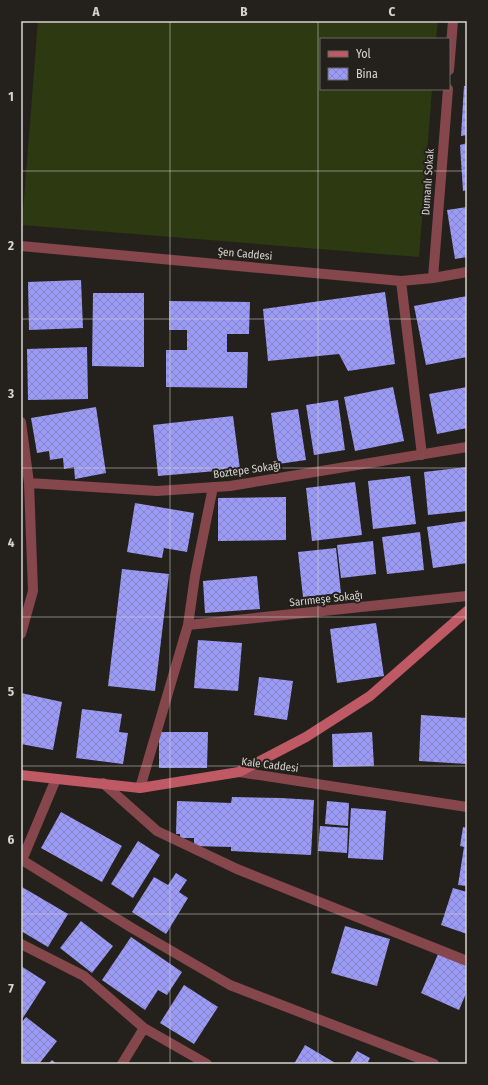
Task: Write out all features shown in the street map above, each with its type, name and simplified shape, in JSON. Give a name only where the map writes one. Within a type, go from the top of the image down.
[{"type":"main road","points":[[239,772],[306,737],[370,696],[467,611]]},
{"type":"main road","name":"Kale Caddesi","points":[[21,775],[140,788],[239,772]]},
{"type":"street","points":[[450,58],[453,21]]},
{"type":"street","name":"Dumanlı Sokak","points":[[433,278],[448,90]]},
{"type":"street","name":"Şen Caddesi","points":[[21,246],[401,281],[433,278],[467,272]]},
{"type":"street","points":[[401,281],[422,455]]},
{"type":"street","points":[[21,422],[29,483],[33,591],[21,634]]},
{"type":"street","name":"Boztepe Sokağı","points":[[29,483],[157,491],[230,486],[467,447]]},
{"type":"street","points":[[140,788],[188,625],[195,576],[213,487]]},
{"type":"street","name":"Sarımeşe Sokağı","points":[[188,625],[467,596]]},
{"type":"street","name":"Kale Caddesi","points":[[239,772],[467,807]]},
{"type":"street","points":[[56,779],[22,860],[126,924],[230,985],[434,1064]]},
{"type":"street","points":[[103,783],[157,831],[237,869],[467,960]]},
{"type":"street","points":[[21,944],[84,976],[144,1028],[207,1064]]},
{"type":"street","points":[[122,1064],[144,1028]]},
{"type":"green space","points":[[38,21],[438,21],[436,38],[320,38],[320,90],[432,90],[419,257],[22,225]]},
{"type":"building","points":[[464,86],[467,86],[467,135],[461,136]]},
{"type":"building","points":[[467,143],[467,190],[463,191],[460,145]]},
{"type":"building","points":[[467,207],[467,257],[455,259],[447,210]]},
{"type":"building","points":[[81,280],[83,328],[29,330],[28,282]]},
{"type":"building","points":[[385,292],[395,364],[348,371],[339,354],[268,361],[263,309]]},
{"type":"building","points":[[93,293],[144,293],[144,367],[92,366]]},
{"type":"building","points":[[467,296],[467,357],[426,365],[414,306]]},
{"type":"building","points":[[169,301],[250,302],[249,334],[227,334],[227,352],[248,352],[247,388],[166,387],[166,350],[187,350],[187,330],[169,330]]},
{"type":"building","points":[[87,347],[88,399],[28,400],[27,349]]},
{"type":"building","points":[[393,387],[404,441],[355,451],[344,397]]},
{"type":"building","points":[[467,387],[467,428],[437,434],[429,394]]},
{"type":"building","points":[[338,400],[345,450],[314,455],[306,405]]},
{"type":"building","points":[[96,407],[106,473],[75,479],[74,467],[64,469],[63,458],[50,460],[49,451],[37,453],[31,418]]},
{"type":"building","points":[[298,409],[306,460],[278,464],[271,413]]},
{"type":"building","points":[[233,416],[240,469],[158,476],[153,425]]},
{"type":"building","points":[[467,467],[467,511],[428,515],[424,472]]},
{"type":"building","points":[[410,476],[416,524],[373,529],[368,481]]},
{"type":"building","points":[[355,482],[362,535],[312,541],[306,488]]},
{"type":"building","points":[[286,497],[286,540],[218,541],[218,498]]},
{"type":"building","points":[[135,503],[194,513],[187,552],[164,548],[162,558],[127,552]]},
{"type":"building","points":[[467,521],[467,563],[433,568],[427,527]]},
{"type":"building","points":[[420,532],[424,570],[387,574],[382,537]]},
{"type":"building","points":[[373,541],[376,574],[341,578],[337,545]]},
{"type":"building","points":[[336,548],[341,593],[303,597],[298,552]]},
{"type":"building","points":[[122,569],[169,574],[155,691],[108,686]]},
{"type":"building","points":[[257,576],[260,609],[205,613],[203,581]]},
{"type":"building","points":[[376,623],[384,676],[337,683],[330,629]]},
{"type":"building","points":[[198,640],[242,643],[238,691],[194,688]]},
{"type":"building","points":[[259,677],[293,681],[287,720],[254,715]]},
{"type":"building","points":[[21,693],[62,702],[53,750],[21,744]]},
{"type":"building","points":[[82,709],[122,714],[119,732],[128,733],[123,764],[76,758]]},
{"type":"building","points":[[421,715],[467,718],[467,764],[419,761]]},
{"type":"building","points":[[159,732],[208,732],[207,768],[159,768]]},
{"type":"building","points":[[372,732],[374,766],[333,767],[332,734]]},
{"type":"building","points":[[232,797],[314,800],[311,855],[231,851],[231,847],[194,846],[194,838],[180,838],[180,834],[176,834],[177,801],[231,803]]},
{"type":"building","points":[[327,801],[349,803],[348,826],[325,824]]},
{"type":"building","points":[[351,808],[386,811],[383,860],[348,858]]},
{"type":"building","points":[[61,812],[122,846],[102,882],[41,848]]},
{"type":"building","points":[[320,826],[348,828],[347,853],[318,851]]},
{"type":"building","points":[[463,827],[467,828],[467,886],[458,885],[464,847],[460,846]]},
{"type":"building","points":[[138,841],[160,855],[133,898],[111,884]]},
{"type":"building","points":[[176,873],[187,880],[179,892],[188,898],[166,934],[132,912],[154,877],[168,885]]},
{"type":"building","points":[[22,887],[68,914],[48,947],[21,931]]},
{"type":"building","points":[[453,888],[467,892],[467,934],[441,925]]},
{"type":"building","points":[[81,921],[113,946],[92,973],[60,948]]},
{"type":"building","points":[[345,926],[390,939],[377,986],[331,973]]},
{"type":"building","points":[[131,937],[182,972],[167,995],[158,990],[145,1010],[102,980]]},
{"type":"building","points":[[439,952],[467,964],[467,991],[459,1010],[421,993]]},
{"type":"building","points":[[21,966],[46,982],[21,1021]]},
{"type":"building","points":[[184,985],[218,1007],[194,1044],[160,1023]]},
{"type":"building","points":[[26,1017],[57,1041],[39,1064],[25,1064],[21,1061],[21,1023]]},
{"type":"building","points":[[305,1045],[337,1064],[294,1064]]},
{"type":"building","points":[[357,1051],[370,1058],[368,1062],[370,1064],[349,1064]]},
{"type":"building","points":[[52,1060],[57,1064],[48,1064]]}]
